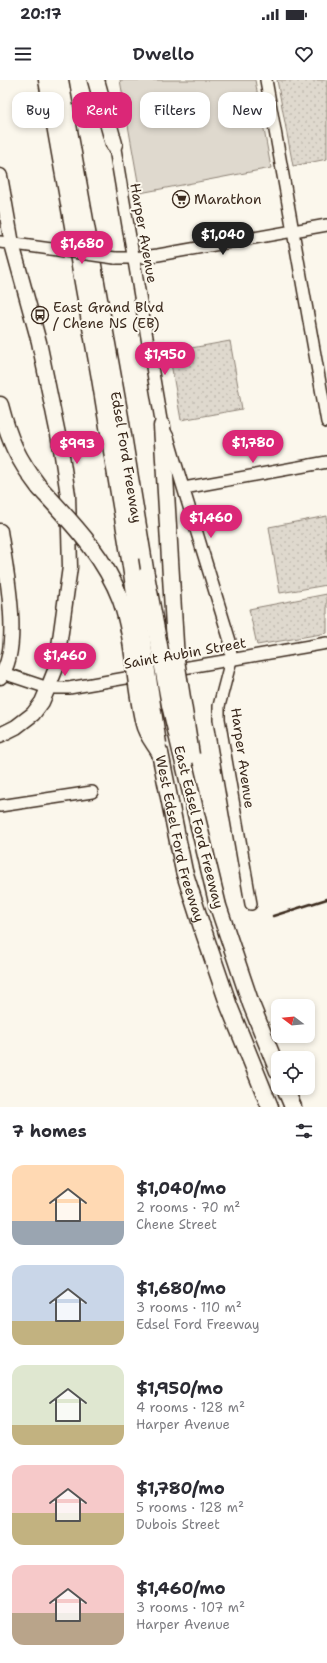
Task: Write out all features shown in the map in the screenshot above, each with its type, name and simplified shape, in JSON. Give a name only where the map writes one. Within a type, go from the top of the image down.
[{"type":"highway","name":"Edsel Ford Freeway","points":[[47,80],[99,371],[130,560]]},
{"type":"highway","name":"Edsel Ford Freeway","points":[[60,80],[120,417],[146,575]]},
{"type":"highway","points":[[96,80],[114,144]]},
{"type":"highway","points":[[0,405],[10,439],[21,463],[39,487],[93,547],[107,570],[121,601],[131,645],[144,725],[160,753]]},
{"type":"highway","points":[[162,426],[176,660],[218,906]]},
{"type":"highway","name":"West Edsel Ford Freeway","points":[[130,560],[160,753],[184,871],[229,1006],[270,1107]]},
{"type":"highway","name":"East Edsel Ford Freeway","points":[[146,575],[170,705],[218,906],[248,996],[271,1054]]},
{"type":"highway","points":[[288,1095],[293,1107]]},
{"type":"main road","points":[[0,176],[6,243],[40,342],[68,494],[70,567],[56,668],[48,688],[42,702],[34,714],[16,727],[0,735]]},
{"type":"main road","points":[[0,531],[10,596],[12,631],[2,675]]},
{"type":"street","name":"Harper Avenue","points":[[103,80],[162,426],[168,437],[230,641],[231,660],[219,706],[219,719],[251,904]]},
{"type":"street","points":[[266,80],[327,422]]},
{"type":"street","points":[[6,243],[116,258],[134,258],[327,225]]},
{"type":"street","points":[[184,488],[327,462]]},
{"type":"street","name":"Saint Aubin Street","points":[[2,675],[48,688],[68,688],[327,643]]},
{"type":"street","points":[[0,806],[92,792]]},
{"type":"shaded area","points":[[120,80],[255,80],[257,92],[218,92],[218,128],[264,128],[271,168],[140,193],[128,128],[132,128],[132,92],[122,92]]},
{"type":"shaded area","points":[[277,80],[327,80],[327,159],[293,166]]},
{"type":"shaded area","points":[[230,341],[242,409],[181,420],[169,352]]},
{"type":"shaded area","points":[[327,516],[327,585],[280,593],[269,527]]},
{"type":"shaded area","points":[[327,594],[327,633],[257,645],[249,609]]},
{"type":"railway","points":[[273,916],[327,899]]},
{"type":"place","name":"Marathon","points":[[181,199]]},
{"type":"place","name":"East Grand Blvd / Chene NS (EB)","points":[[40,315]]}]
